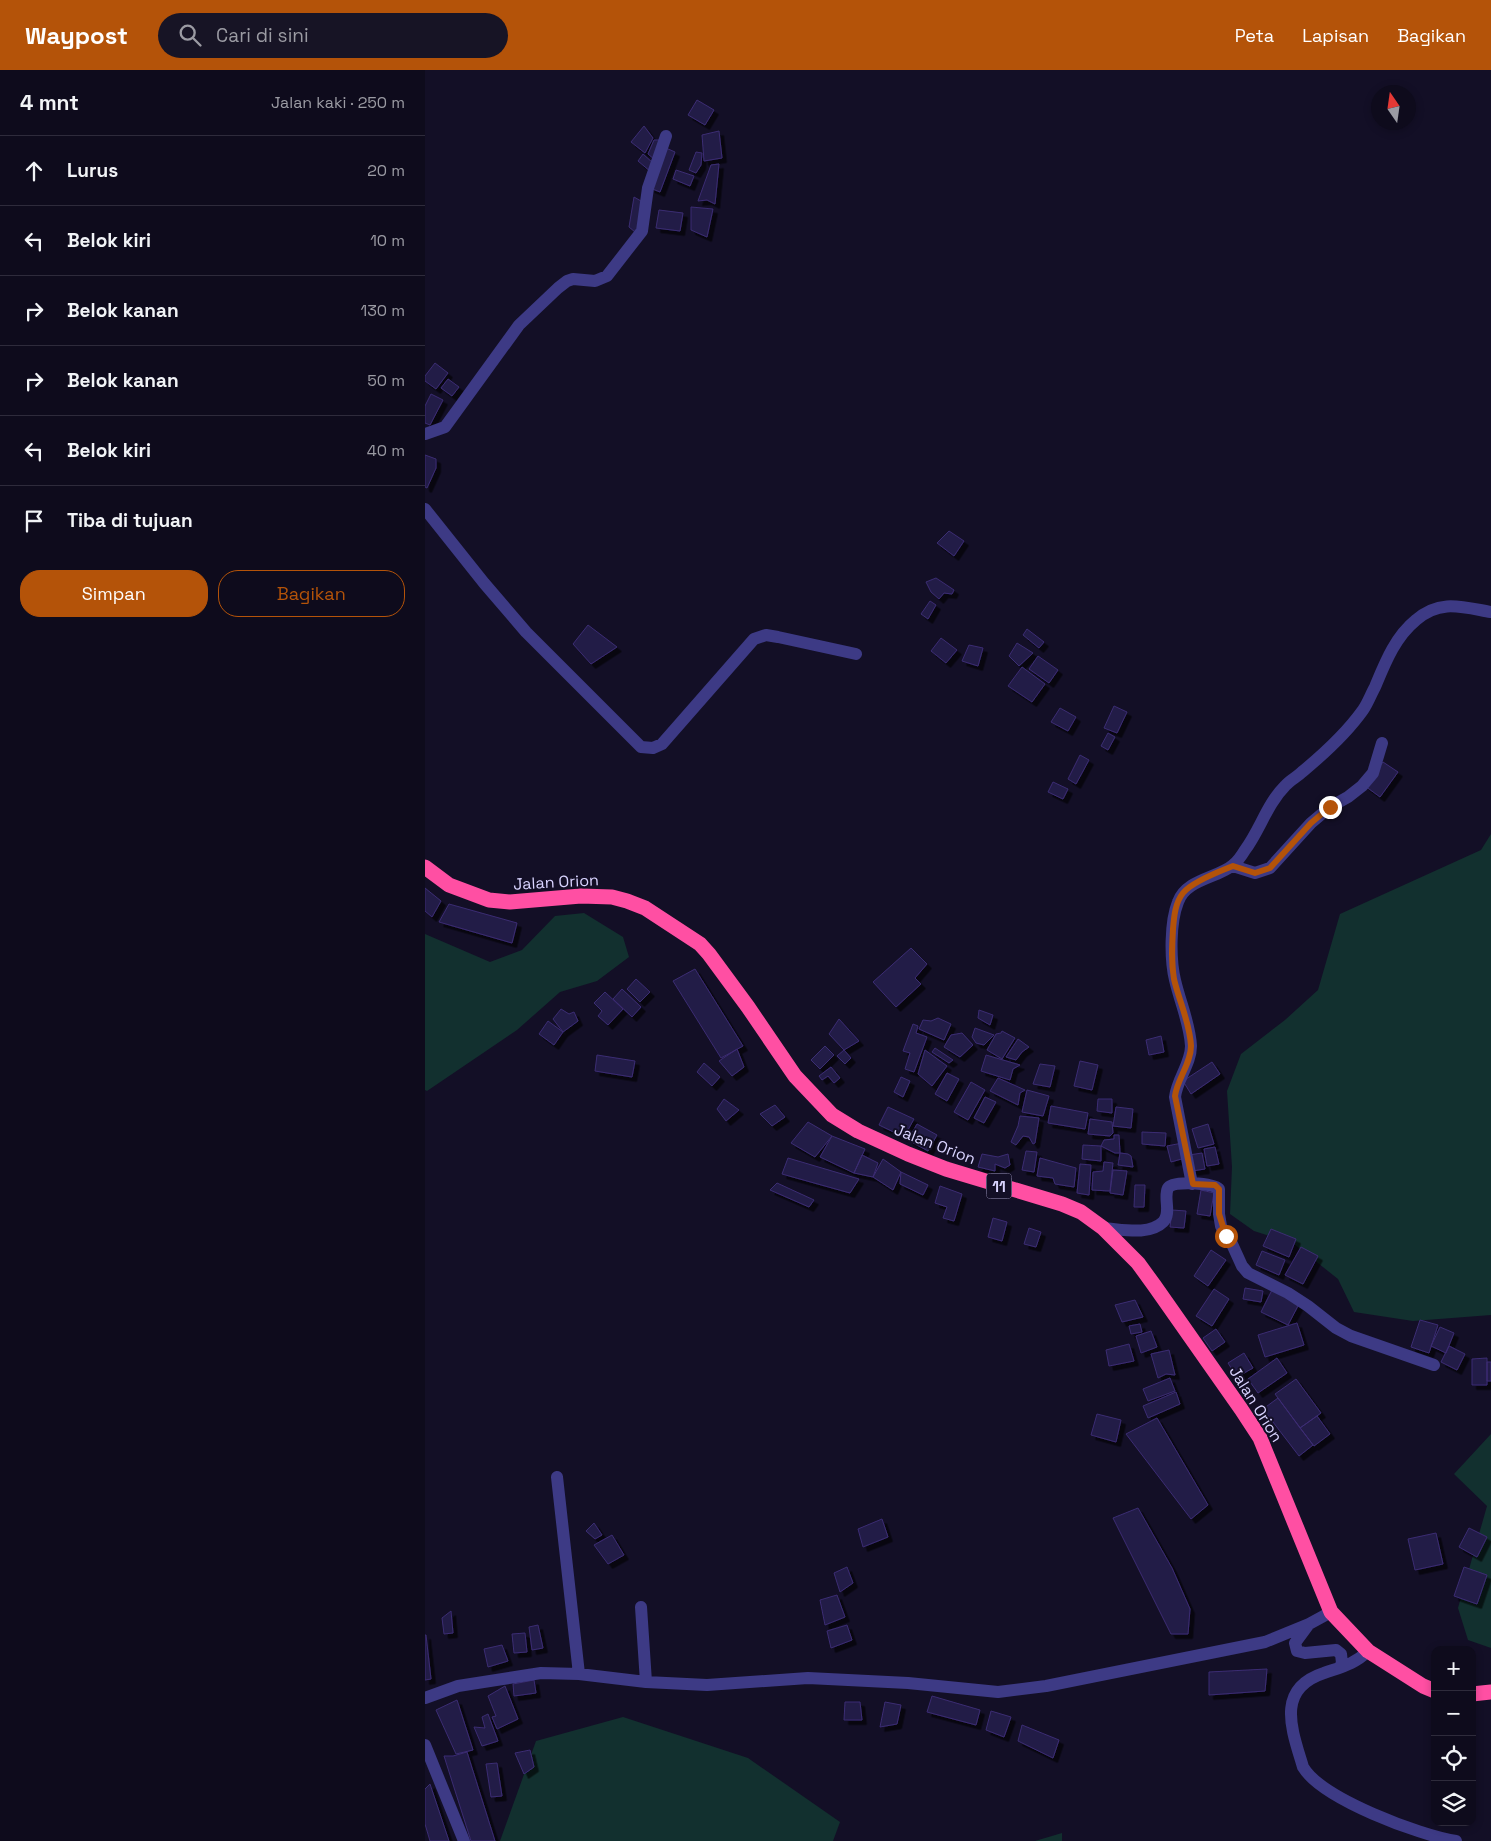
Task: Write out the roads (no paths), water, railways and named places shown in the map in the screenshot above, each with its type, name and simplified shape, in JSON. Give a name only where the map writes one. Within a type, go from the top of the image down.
[{"type":"highway","name":"Jalan Orion","points":[[425,867],[449,885],[489,900],[510,902],[581,896],[612,897],[627,900],[645,908],[700,944],[749,1007],[795,1076],[833,1115],[858,1131],[908,1154],[945,1169],[1062,1204],[1081,1212],[1103,1228],[1138,1263],[1155,1285],[1260,1438],[1331,1612],[1368,1651],[1431,1689]]},
{"type":"highway","points":[[1476,1694],[1491,1692]]},
{"type":"street","points":[[425,434],[445,427],[519,325],[558,288],[573,279],[595,281],[607,276],[642,232],[647,188],[666,136]]},
{"type":"street","points":[[425,509],[526,632],[641,747],[653,748],[662,744],[754,640],[766,635],[856,654]]},
{"type":"street","points":[[1193,1184],[1175,1096],[1191,1046],[1171,960],[1174,918],[1178,901],[1184,891],[1206,878],[1233,866],[1246,850],[1277,795],[1347,732],[1365,708],[1399,636],[1416,619],[1435,608],[1451,605],[1491,612]]},
{"type":"street","points":[[1233,866],[1255,873],[1270,868],[1311,823],[1330,807],[1348,797],[1362,786],[1373,773],[1382,743]]},
{"type":"street","points":[[1103,1228],[1151,1229],[1163,1223],[1167,1217],[1167,1190],[1170,1186],[1173,1184],[1215,1185],[1219,1189],[1221,1226],[1242,1266],[1248,1273],[1288,1293],[1343,1332],[1434,1365]]},
{"type":"street","points":[[557,1477],[579,1674]]},
{"type":"street","points":[[641,1607],[647,1682]]},
{"type":"street","points":[[425,1698],[458,1686],[541,1673],[579,1674],[647,1682],[707,1685],[808,1678],[909,1683],[998,1692],[1046,1686],[1105,1675],[1265,1642],[1309,1624],[1331,1612]]},
{"type":"street","points":[[1309,1624],[1295,1643],[1297,1651],[1305,1653],[1336,1650],[1341,1654],[1342,1662],[1340,1667]]},
{"type":"street","points":[[1368,1651],[1355,1661],[1308,1680],[1293,1696],[1290,1714],[1303,1767],[1307,1774],[1317,1782],[1348,1801],[1407,1828],[1437,1838],[1456,1841]]},
{"type":"street","points":[[425,1745],[464,1841]]}]
